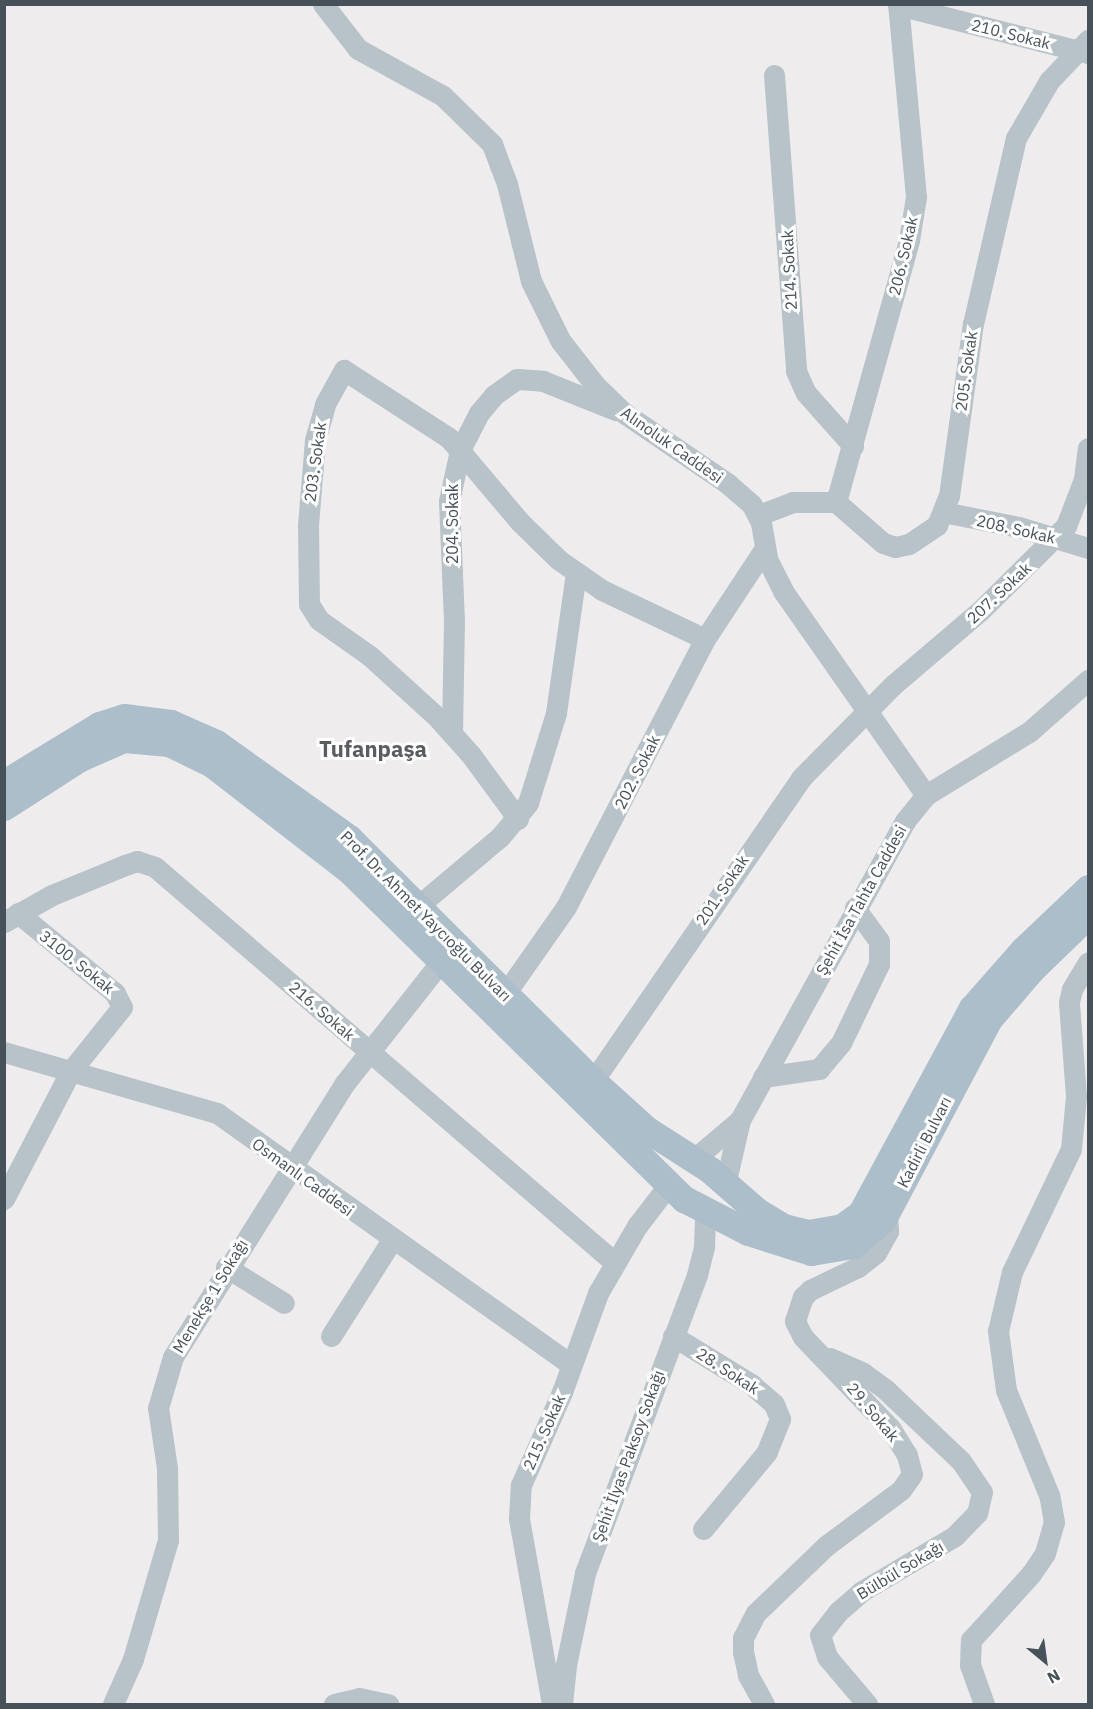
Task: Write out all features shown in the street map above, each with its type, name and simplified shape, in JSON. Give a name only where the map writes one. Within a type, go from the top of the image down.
[{"type":"main road","name":"Prof. Dr. Ahmet Yaycıoğlu Bulvarı","points":[[4,783],[112,720],[139,717],[171,723],[239,756],[316,812],[418,906],[448,953],[670,1184]]},
{"type":"main road","name":"Prof. Dr. Ahmet Yaycıoğlu Bulvarı","points":[[4,807],[110,742],[136,738],[169,743],[220,770],[320,845],[448,953],[506,994],[593,1081],[654,1135],[694,1159]]},
{"type":"main road","name":"Kadirli Bulvarı","points":[[694,1159],[757,1211],[795,1231],[819,1233],[852,1221],[881,1182],[976,1003],[1089,888]]},
{"type":"main road","name":"Kadirli Bulvarı","points":[[670,1184],[684,1199],[705,1212],[783,1244],[824,1252],[864,1239],[887,1212],[989,1018],[1032,969],[1089,915]]},
{"type":"main road","points":[[670,1184],[679,1168],[694,1159]]},
{"type":"main road","points":[[705,1212],[718,1201],[725,1185]]},
{"type":"street","name":"Alınoluk Caddesi","points":[[323,4],[358,49],[443,96],[492,144],[503,168],[538,298],[578,364],[624,413],[728,483],[759,515]]},
{"type":"street","name":"210. Sokak","points":[[898,5],[1085,48]]},
{"type":"street","name":"206. Sokak","points":[[836,502],[909,240],[916,197],[898,5]]},
{"type":"street","name":"205. Sokak","points":[[943,513],[977,304],[1016,138],[1033,102],[1085,48]]},
{"type":"street","name":"214. Sokak","points":[[774,75],[796,371],[806,393],[852,446]]},
{"type":"street","name":"203. Sokak","points":[[518,819],[452,734],[383,667],[313,612],[307,589],[308,525],[320,417],[344,370],[414,412],[460,450],[540,544],[576,573],[705,639]]},
{"type":"street","name":"204. Sokak","points":[[452,734],[454,621],[449,501],[460,450],[479,413],[494,395],[517,379],[543,381],[624,413]]},
{"type":"street","name":"207. Sokak","points":[[869,713],[900,679],[972,618],[1057,537],[1079,495],[1089,448]]},
{"type":"street","points":[[926,795],[783,591],[765,548],[759,515],[793,502],[836,502],[884,543],[895,547],[924,535],[943,513]]},
{"type":"street","name":"208. Sokak","points":[[943,513],[1057,537],[1089,548]]},
{"type":"street","name":"202. Sokak","points":[[506,994],[578,886],[705,639],[765,548]]},
{"type":"street","points":[[418,906],[518,819],[536,785],[556,713],[576,573]]},
{"type":"street","name":"Şehit İsa Tahta Caddesi","points":[[725,1185],[740,1120],[905,821],[926,795],[1029,732],[1089,680]]},
{"type":"street","name":"201. Sokak","points":[[593,1081],[780,805],[822,756],[869,713]]},
{"type":"street","name":"216. Sokak","points":[[11,918],[86,880],[131,863],[146,863],[614,1262]]},
{"type":"street","points":[[763,1077],[819,1069],[841,1043],[879,964],[879,941],[855,908]]},
{"type":"street","name":"3100. Sokak","points":[[11,918],[121,999],[119,1015],[70,1072]]},
{"type":"street","name":"Menekşe 1 Sokağı","points":[[113,1704],[133,1659],[168,1540],[160,1392],[181,1342],[226,1267],[368,1051],[448,953]]},
{"type":"street","points":[[984,1704],[970,1665],[971,1640],[1031,1574],[1045,1553],[1054,1522],[1049,1495],[1006,1390],[998,1349],[998,1331],[1012,1272],[1071,1149],[1076,1096],[1069,1002],[1072,989],[1089,962]]},
{"type":"street","name":"Osmanlı Caddesi","points":[[4,1052],[217,1113],[290,1168],[572,1365]]},
{"type":"street","points":[[4,1199],[70,1072]]},
{"type":"street","name":"Şehit İsa Tahta Caddesi","points":[[694,1159],[740,1120]]},
{"type":"street","name":"215. Sokak","points":[[552,1704],[523,1546],[519,1500],[526,1471],[572,1365],[590,1312],[614,1262],[670,1184]]},
{"type":"street","name":"Şehit İlyas Paksoy Sokağı","points":[[562,1704],[566,1665],[585,1574],[701,1261],[705,1212]]},
{"type":"street","name":"29. Sokak","points":[[765,1704],[748,1675],[743,1652],[743,1638],[756,1612],[819,1552],[901,1490],[912,1474],[907,1455],[890,1428],[798,1330],[795,1320],[798,1308],[810,1290],[858,1267],[876,1253],[888,1232],[887,1212]]},
{"type":"street","points":[[331,1336],[392,1240]]},
{"type":"street","points":[[226,1267],[284,1303]]},
{"type":"street","name":"28. Sokak","points":[[672,1336],[751,1384],[774,1404],[780,1419],[767,1452],[703,1529]]},
{"type":"street","name":"Bülbül Sokağı","points":[[821,1355],[875,1381],[961,1461],[982,1492],[977,1513],[955,1536],[862,1591],[837,1612],[820,1635],[827,1657],[867,1704]]},
{"type":"street","points":[[334,1704],[359,1698],[388,1704]]},
{"type":"district","name":"Tufanpaşa","points":[[373,749]]}]
